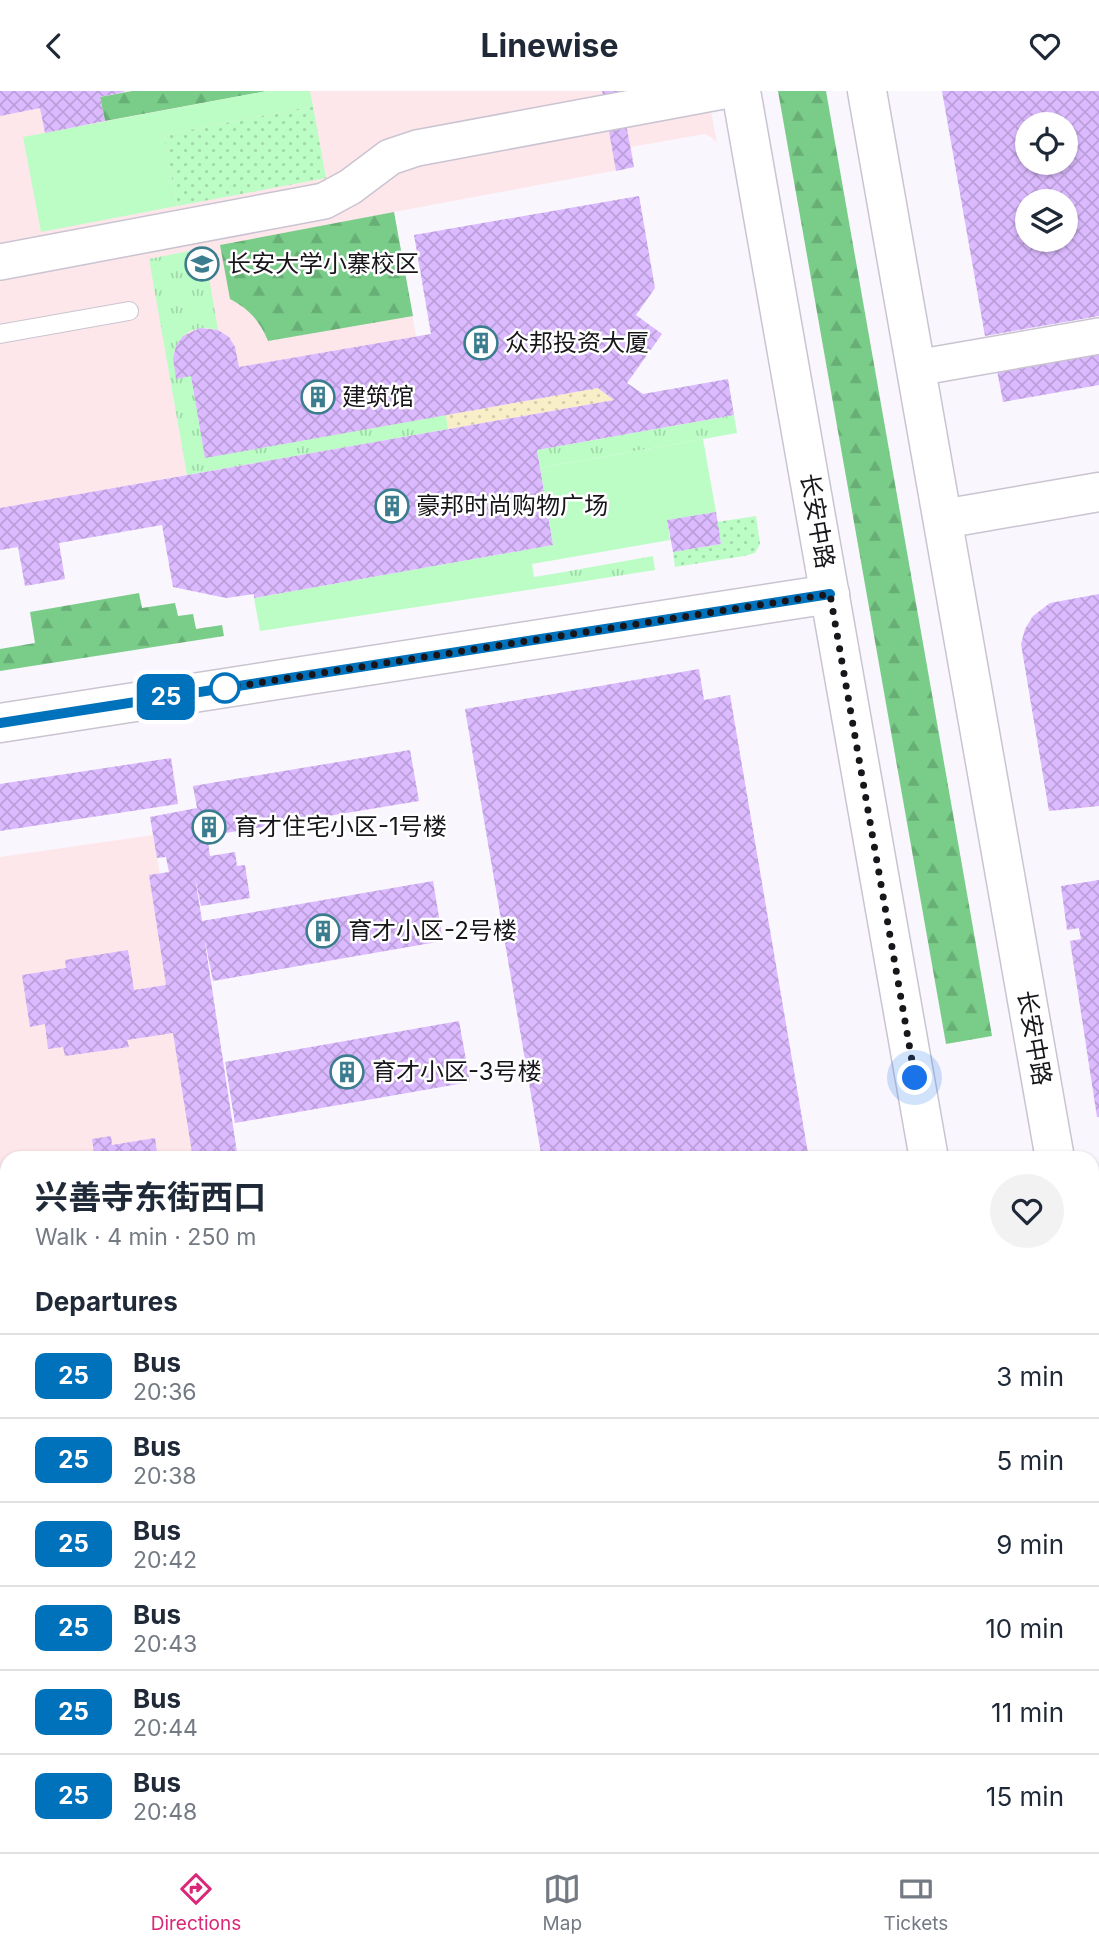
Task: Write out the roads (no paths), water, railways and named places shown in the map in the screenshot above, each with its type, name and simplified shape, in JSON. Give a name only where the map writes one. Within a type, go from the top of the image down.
[{"type":"main road","name":"长安中路","points":[[741,91],[928,1151]]},
{"type":"main road","name":"长安中路","points":[[867,91],[1054,1151]]},
{"type":"main road","points":[[943,519],[1099,492]]},
{"type":"main road","points":[[0,723],[830,594]]},
{"type":"street","points":[[0,263],[324,201],[351,187],[390,157],[417,148],[723,91]]},
{"type":"street","points":[[916,368],[1099,336]]},
{"type":"lane","points":[[0,332],[129,311]]},
{"type":"place","name":"长安大学小寨校区","points":[[202,264]]},
{"type":"place","name":"众邦投资大厦","points":[[481,343]]},
{"type":"place","name":"建筑馆","points":[[318,397]]},
{"type":"place","name":"豪邦时尚购物广场","points":[[392,506]]},
{"type":"place","name":"育才住宅小区-1号楼","points":[[209,827]]},
{"type":"place","name":"育才小区-2号楼","points":[[323,931]]},
{"type":"place","name":"育才小区-3号楼","points":[[347,1072]]}]
